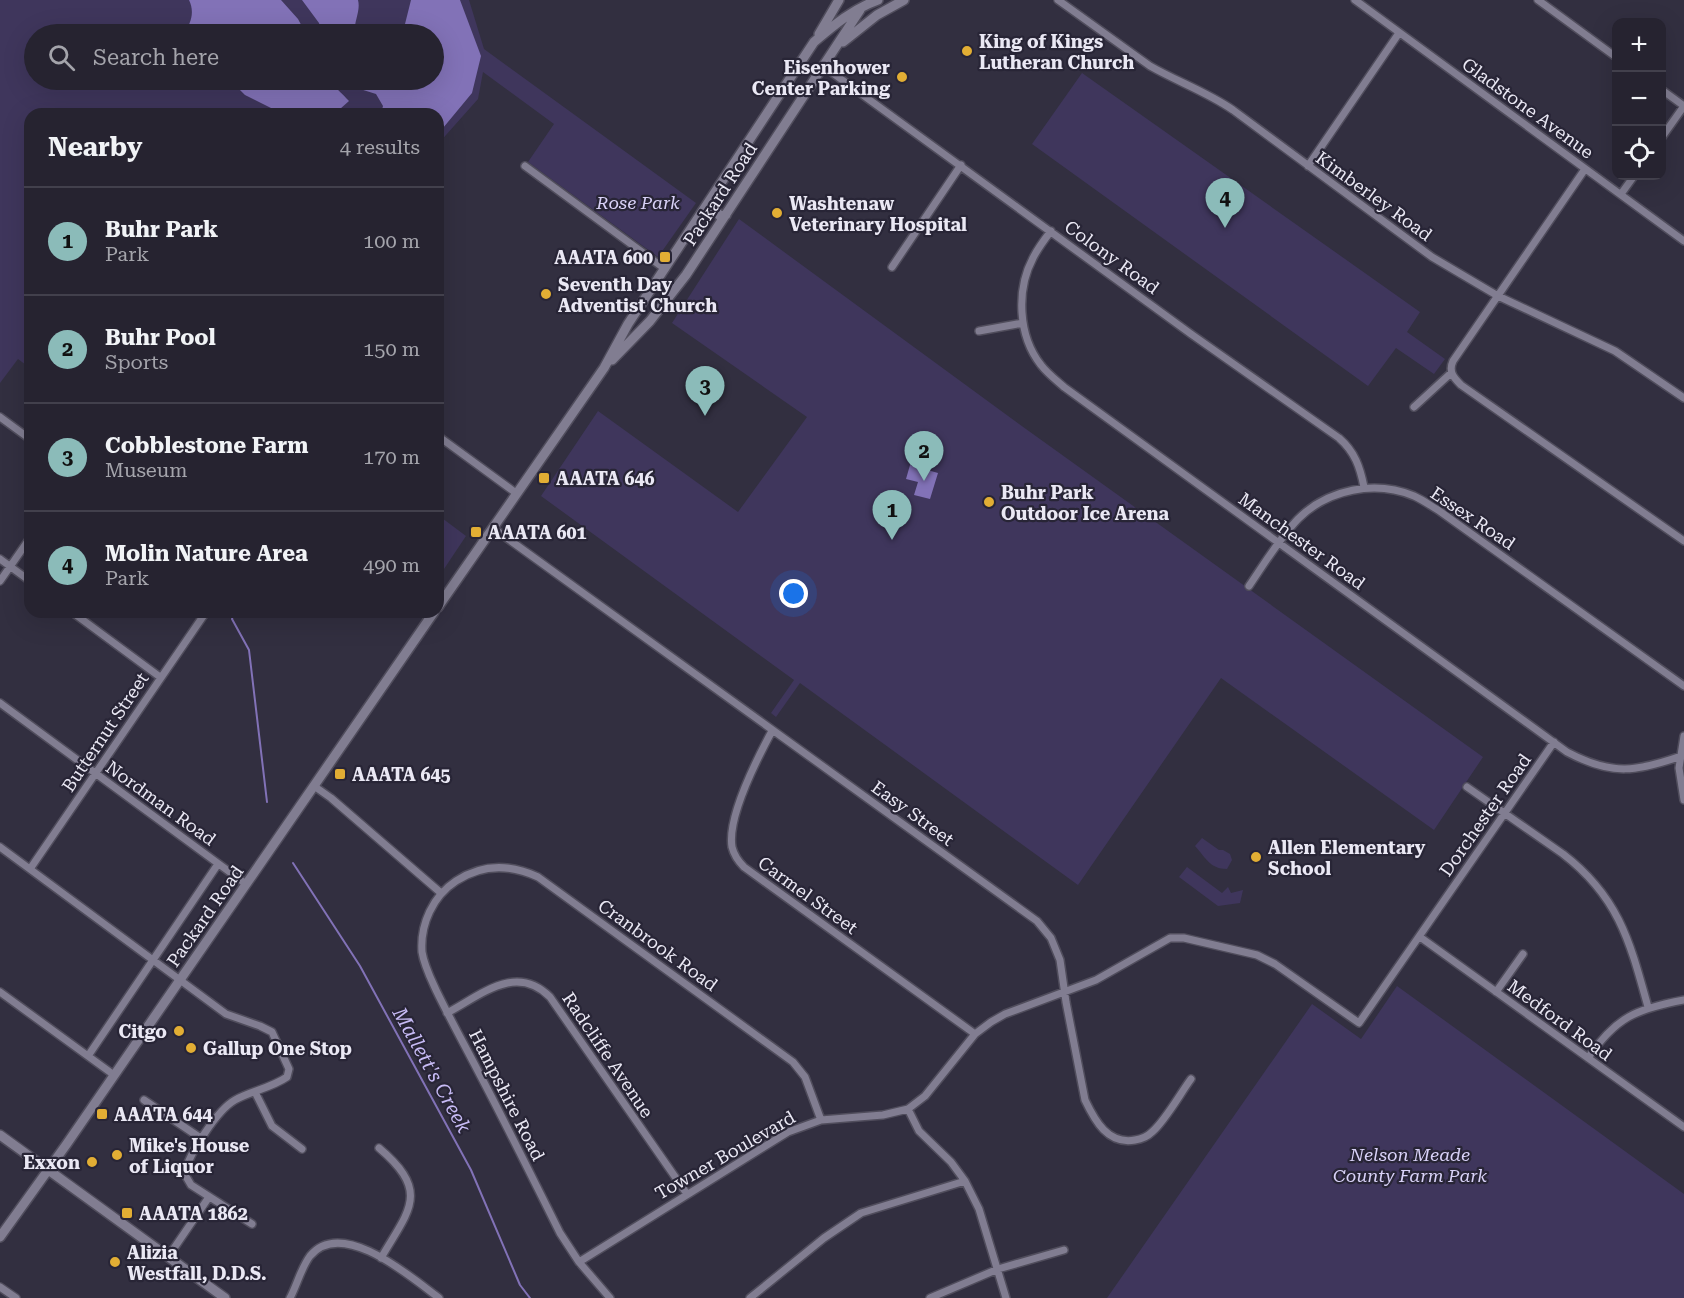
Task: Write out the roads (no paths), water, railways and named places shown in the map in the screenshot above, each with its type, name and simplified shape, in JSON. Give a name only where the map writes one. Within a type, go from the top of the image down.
[{"type":"main road","points":[[814,42],[838,0]]},
{"type":"main road","name":"Packard Road","points":[[444,597],[604,368],[628,324],[814,42],[864,3],[878,0]]},
{"type":"main road","points":[[834,49],[872,18],[904,0]]},
{"type":"main road","name":"Packard Road","points":[[604,368],[640,332],[668,299],[726,215],[864,3]]},
{"type":"main road","points":[[726,215],[717,214],[714,205],[738,168],[745,147]]},
{"type":"main road","points":[[668,299],[657,302],[654,294],[686,248],[697,220]]},
{"type":"main road","name":"Packard Road","points":[[0,1237],[430,618]]},
{"type":"main road","points":[[0,1135],[225,1298]]},
{"type":"street","name":"Kimberley Road","points":[[1058,0],[1150,66],[1218,100],[1432,256],[1498,296],[1615,351],[1684,398]]},
{"type":"street","name":"Gladstone Avenue","points":[[1354,0],[1684,241]]},
{"type":"street","points":[[1538,0],[1612,53]]},
{"type":"street","points":[[1308,166],[1399,33]]},
{"type":"street","name":"Colony Road","points":[[823,66],[1191,334],[1339,438],[1350,447],[1356,459],[1364,488]]},
{"type":"street","points":[[1666,93],[1684,106],[1666,131]]},
{"type":"street","points":[[892,267],[961,165]]},
{"type":"street","points":[[525,166],[665,269]]},
{"type":"street","points":[[1414,407],[1451,372],[1453,361],[1586,169]]},
{"type":"street","points":[[1621,194],[1631,180]]},
{"type":"street","name":"Manchester Road","points":[[1051,231],[1032,260],[1024,279],[1023,323],[1032,350],[1041,365],[1064,387],[1554,742],[1582,759],[1608,768],[1641,768],[1682,755]]},
{"type":"street","points":[[979,331],[1023,323]]},
{"type":"street","points":[[1451,372],[1461,385],[1684,541]]},
{"type":"street","points":[[0,417],[24,435]]},
{"type":"street","points":[[444,440],[516,493]]},
{"type":"street","name":"Essex Road","points":[[1249,586],[1299,518],[1311,509],[1327,499],[1364,488],[1393,490],[1415,496],[1438,510],[1684,686]]},
{"type":"street","name":"Easy Street","points":[[493,528],[1037,921],[1044,928],[1056,949],[1085,1100],[1092,1115],[1110,1136],[1130,1141],[1143,1138],[1153,1132],[1191,1079]]},
{"type":"street","points":[[0,581],[24,546]]},
{"type":"street","points":[[0,559],[24,576]]},
{"type":"street","points":[[80,618],[160,677]]},
{"type":"street","name":"Butternut Street","points":[[30,869],[202,618]]},
{"type":"street","name":"Nordman Road","points":[[0,703],[246,884]]},
{"type":"street","name":"Carmel Street","points":[[772,731],[757,759],[733,825],[732,848],[736,859],[975,1034]]},
{"type":"street","points":[[1684,736],[1679,768],[1684,800]]},
{"type":"street","name":"Dorchester Road","points":[[1359,1023],[1554,742]]},
{"type":"street","points":[[314,786],[441,893]]},
{"type":"street","points":[[1467,787],[1577,864],[1609,902],[1627,937],[1648,1007]]},
{"type":"street","points":[[0,847],[226,1014],[268,1029],[275,1037],[289,1073],[283,1080],[229,1104],[214,1120],[184,1173],[191,1185],[252,1224]]},
{"type":"street","points":[[88,1056],[218,864]]},
{"type":"street","name":"Cranbrook Road","points":[[441,893],[459,879],[488,868],[516,868],[538,877],[793,1062],[805,1077],[821,1120]]},
{"type":"street","name":"Hampshire Road","points":[[441,893],[426,922],[422,949],[426,968],[560,1233],[579,1262],[610,1298]]},
{"type":"street","name":"Towner Boulevard","points":[[579,1262],[788,1132],[821,1120],[883,1115],[908,1108],[925,1096],[935,1085],[975,1034],[1005,1014],[1096,980],[1164,941],[1176,937],[1248,951],[1266,959],[1359,1023]]},
{"type":"street","name":"Medford Road","points":[[1420,937],[1684,1127]]},
{"type":"street","points":[[1496,992],[1523,954]]},
{"type":"street","name":"Radcliffe Avenue","points":[[447,1013],[504,983],[525,981],[543,989],[687,1194]]},
{"type":"street","points":[[0,992],[114,1075]]},
{"type":"street","points":[[1588,1058],[1611,1028],[1633,1013],[1648,1007],[1684,1000]]},
{"type":"street","points":[[255,1092],[272,1125],[302,1149]]},
{"type":"street","points":[[144,1100],[202,1139]]},
{"type":"street","points":[[908,1108],[919,1131],[951,1162],[965,1181],[979,1209],[1006,1298]]},
{"type":"street","points":[[379,1149],[394,1161],[411,1188],[411,1204],[381,1258]]},
{"type":"street","points":[[750,1298],[824,1238],[861,1213],[965,1181]]},
{"type":"street","points":[[168,1257],[209,1197]]},
{"type":"street","points":[[290,1298],[310,1256],[333,1243],[352,1244],[381,1258],[439,1298]]},
{"type":"street","points":[[930,1298],[998,1269],[1064,1250]]},
{"type":"street","points":[[0,1287],[16,1298]]},
{"type":"waterway","name":"Mallett's Creek","points":[[232,618],[249,650],[267,802]]},
{"type":"waterway","name":"Mallett's Creek","points":[[293,863],[360,966],[471,1170],[520,1285],[530,1298]]},
{"type":"place","name":"King of Kings Lutheran Church","points":[[967,51]]},
{"type":"place","name":"Eisenhower Center Parking","points":[[902,77]]},
{"type":"place","name":"Washtenaw Veterinary Hospital","points":[[777,213]]},
{"type":"place","name":"Molin Nature Area","points":[[1225,228]]},
{"type":"place","name":"AAATA 600","points":[[665,257]]},
{"type":"place","name":"Seventh Day Adventist Church","points":[[546,294]]},
{"type":"place","name":"Cobblestone Farm","points":[[705,416]]},
{"type":"place","name":"AAATA 646","points":[[544,478]]},
{"type":"place","name":"Buhr Pool","points":[[924,481]]},
{"type":"place","name":"Buhr Park Outdoor Ice Arena","points":[[989,502]]},
{"type":"place","name":"AAATA 601","points":[[476,532]]},
{"type":"place","name":"Buhr Park","points":[[892,540]]},
{"type":"place","name":"AAATA 645","points":[[340,774]]},
{"type":"place","name":"Allen Elementary School","points":[[1256,857]]},
{"type":"place","name":"Citgo","points":[[179,1031]]},
{"type":"place","name":"Gallup One Stop","points":[[191,1048]]},
{"type":"place","name":"AAATA 644","points":[[102,1114]]},
{"type":"place","name":"Mike's House of Liquor","points":[[117,1155]]},
{"type":"place","name":"Exxon","points":[[92,1162]]},
{"type":"place","name":"AAATA 1862","points":[[127,1213]]},
{"type":"place","name":"Alizia Westfall, D.D.S.","points":[[115,1262]]},
{"type":"park label","name":"Rose Park","points":[[638,202]]},
{"type":"park label","name":"Nelson Meade County Farm Park","points":[[1410,1164]]}]
